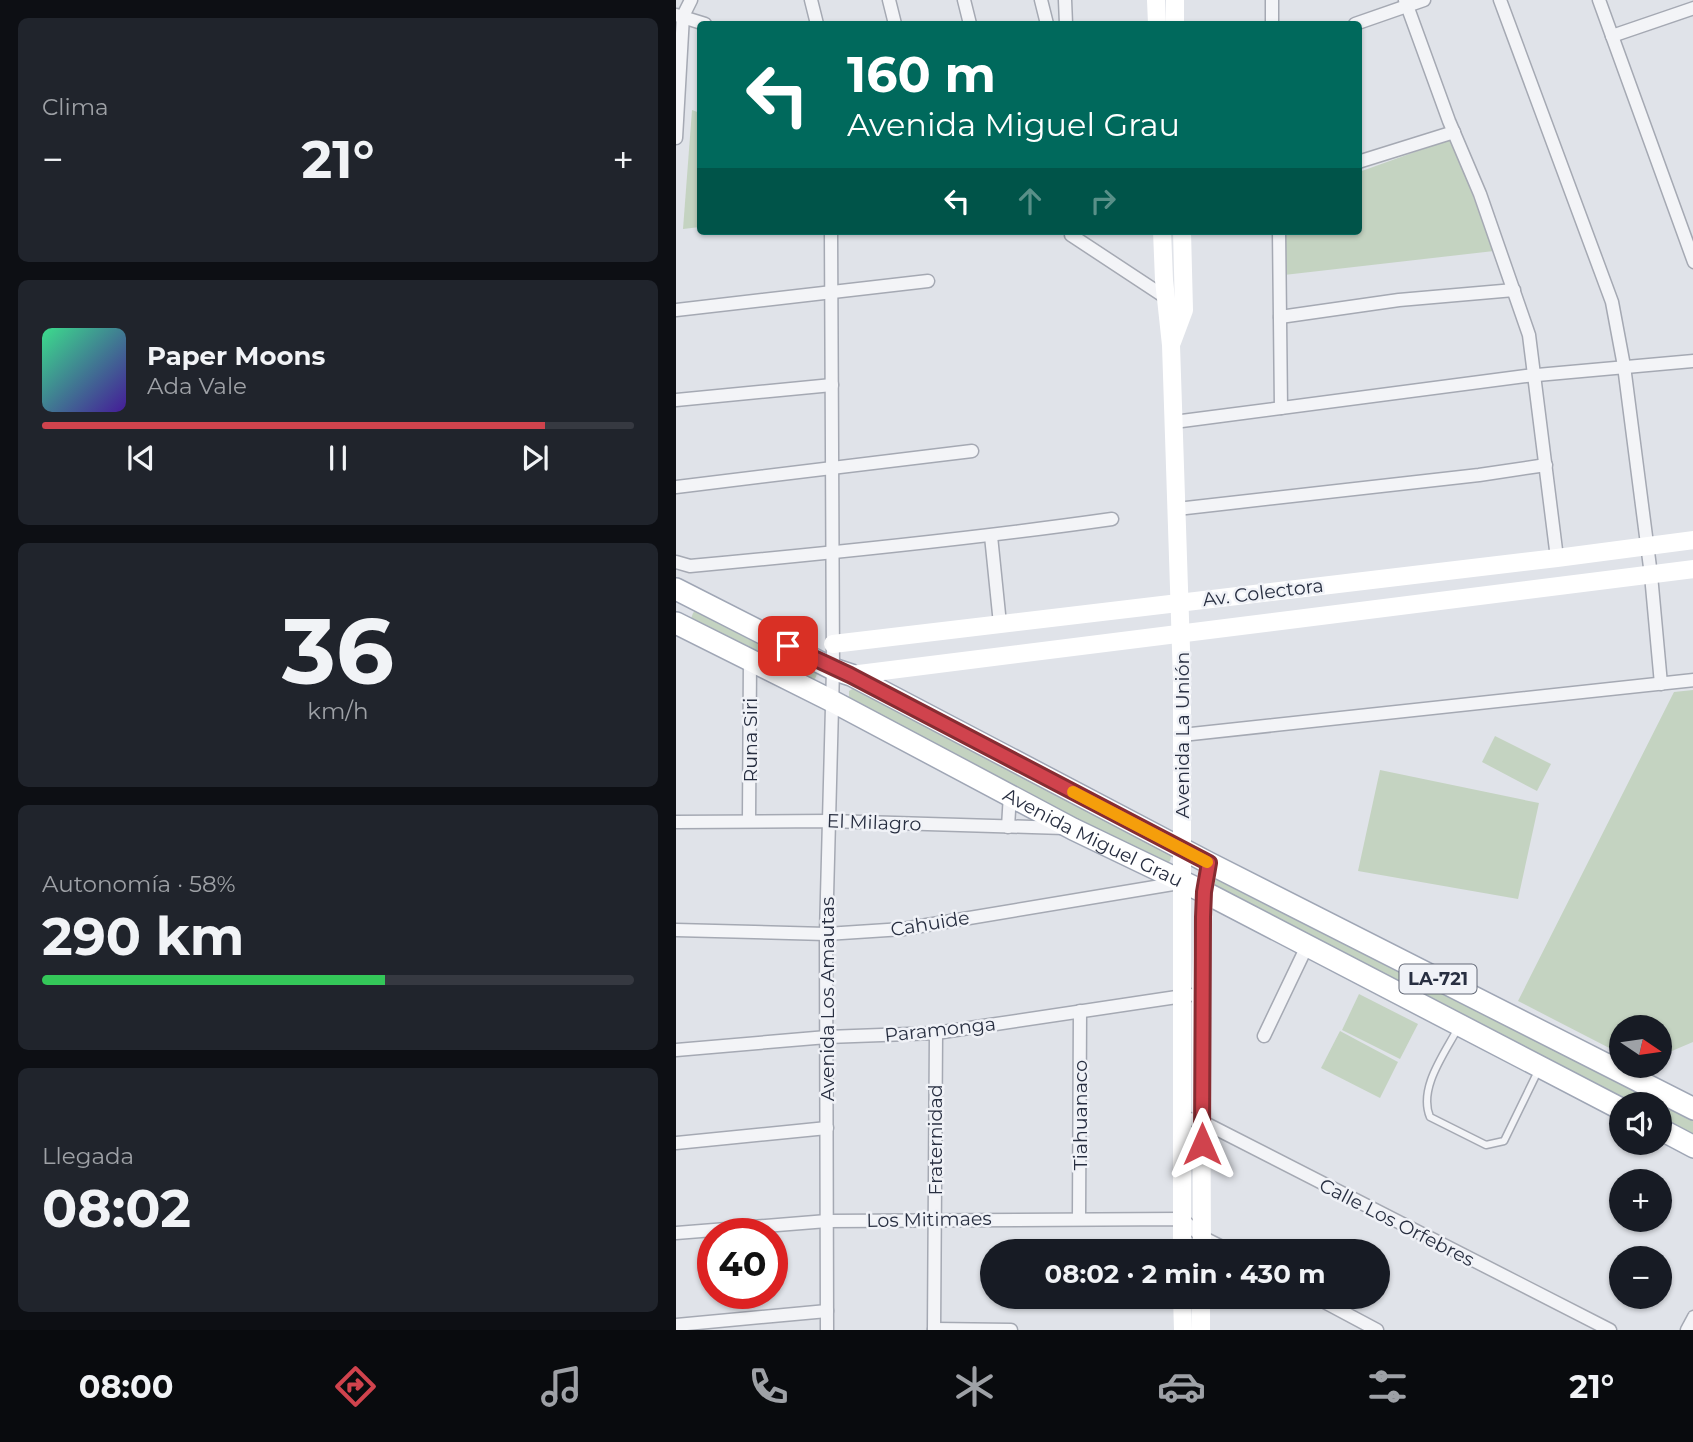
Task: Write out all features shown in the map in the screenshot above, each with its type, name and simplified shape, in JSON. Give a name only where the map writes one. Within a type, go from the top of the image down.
[{"type":"main road","name":"Avenida Miguel Grau","points":[[676,589],[1693,1110]]},
{"type":"main road","name":"Avenida Miguel Grau","points":[[676,623],[832,701],[1073,829],[1204,892],[1609,1103]]},
{"type":"main road","points":[[1672,1136],[1693,1147]]},
{"type":"street","points":[[676,138],[680,16],[691,0]]},
{"type":"street","points":[[811,0],[816,21]]},
{"type":"street","points":[[889,0],[894,21]]},
{"type":"street","points":[[964,0],[969,21]]},
{"type":"street","points":[[1041,0],[1047,21]]},
{"type":"street","points":[[1065,0],[1066,21]]},
{"type":"street","points":[[1156,0],[1157,21]]},
{"type":"street","points":[[1175,0],[1175,21]]},
{"type":"street","points":[[1272,0],[1272,21]]},
{"type":"street","points":[[1362,21],[1407,3],[1424,0]]},
{"type":"street","points":[[1500,0],[1612,302],[1624,366],[1651,575],[1661,684]]},
{"type":"street","points":[[1599,0],[1693,262]]},
{"type":"street","points":[[1407,3],[1454,132],[1480,194],[1529,335],[1557,558]]},
{"type":"street","points":[[1612,36],[1693,8]]},
{"type":"street","points":[[680,16],[697,21]]},
{"type":"street","points":[[1362,161],[1454,132]]},
{"type":"street","name":"Avenida Los Amautas","points":[[827,1330],[826,934],[832,701],[842,672],[833,644],[831,235]]},
{"type":"street","points":[[1072,235],[1165,298]]},
{"type":"street","name":"Avenida La Unión","points":[[1162,235],[1165,298],[1171,345],[1181,635],[1182,1239]]},
{"type":"street","name":"Avenida La Unión","points":[[1171,345],[1184,310],[1182,235]]},
{"type":"street","points":[[1279,235],[1281,408]]},
{"type":"street","points":[[676,310],[928,281]]},
{"type":"street","points":[[1280,317],[1399,300],[1514,290]]},
{"type":"street","points":[[1174,422],[1536,375],[1693,361]]},
{"type":"street","points":[[676,400],[832,385]]},
{"type":"street","points":[[676,487],[972,451]]},
{"type":"street","points":[[1177,509],[1546,465]]},
{"type":"street","points":[[676,562],[690,566],[991,537],[1112,519]]},
{"type":"street","points":[[991,537],[1000,624]]},
{"type":"street","name":"Av. Colectora","points":[[833,644],[1693,540]]},
{"type":"street","name":"Av. Colectora","points":[[842,672],[1181,635],[1693,569]]},
{"type":"street","name":"Runa Siri","points":[[749,821],[750,659]]},
{"type":"street","points":[[1182,736],[1693,680]]},
{"type":"street","points":[[1008,827],[1010,794]]},
{"type":"street","name":"El Milagro","points":[[676,822],[829,821],[1073,829]]},
{"type":"street","points":[[1202,1239],[1202,993],[1204,892],[1209,863]]},
{"type":"street","name":"Cahuide","points":[[676,930],[826,934],[903,929],[1182,882]]},
{"type":"street","points":[[1264,1036],[1307,946]]},
{"type":"street","name":"Paramonga","points":[[676,1050],[826,1037],[936,1033],[1202,993]]},
{"type":"street","name":"Tiahuanaco","points":[[1079,1219],[1080,1011]]},
{"type":"street","name":"Fraternidad","points":[[934,1330],[936,1033]]},
{"type":"street","name":"Calle Los Orfebres","points":[[1182,1118],[1201,1121],[1610,1330]]},
{"type":"street","points":[[676,1143],[826,1128]]},
{"type":"street","points":[[1182,1219],[1198,1239]]},
{"type":"street","name":"Los Mitimaes","points":[[676,1233],[827,1220],[1182,1219]]},
{"type":"street","points":[[1182,1309],[1183,1330]]},
{"type":"street","points":[[1201,1309],[1201,1330]]},
{"type":"street","points":[[1338,1309],[1377,1330]]},
{"type":"street","points":[[676,1325],[827,1311]]},
{"type":"street","points":[[1687,1330],[1693,1317]]},
{"type":"street","points":[[934,1330],[1011,1330]]},
{"type":"lane","points":[[1460,1025],[1431,1080],[1427,1109],[1430,1117],[1486,1145],[1504,1141],[1540,1067]]},
{"type":"green space","points":[[692,110],[697,112],[697,227],[683,229]]},
{"type":"green space","points":[[1451,139],[1494,251],[1284,275],[1283,235],[1362,235],[1362,171]]},
{"type":"green space","points":[[697,609],[819,669],[813,684],[691,619]]},
{"type":"green space","points":[[854,688],[1172,853],[1170,861],[1165,865],[849,702],[849,691]]},
{"type":"green space","points":[[1693,690],[1693,1042],[1672,1051],[1672,1015],[1609,1015],[1609,1048],[1518,1001],[1674,692]]},
{"type":"green space","points":[[1495,736],[1551,764],[1537,791],[1482,762]]},
{"type":"green space","points":[[1380,770],[1539,803],[1518,899],[1358,871]]},
{"type":"green space","points":[[1214,876],[1609,1075],[1609,1078],[1615,1078],[1643,1092],[1609,1092],[1609,1097],[1213,894]]},
{"type":"green space","points":[[1359,994],[1418,1024],[1400,1059],[1342,1030]]},
{"type":"green space","points":[[1340,1031],[1398,1062],[1380,1098],[1321,1068]]},
{"type":"green space","points":[[1672,1106],[1693,1117],[1693,1141],[1672,1130]]},
{"type":"slow traffic","points":[[1073,792],[1207,862]]},
{"type":"route","points":[[788,646],[850,675],[1209,863],[1203,917],[1202,1144]]}]
